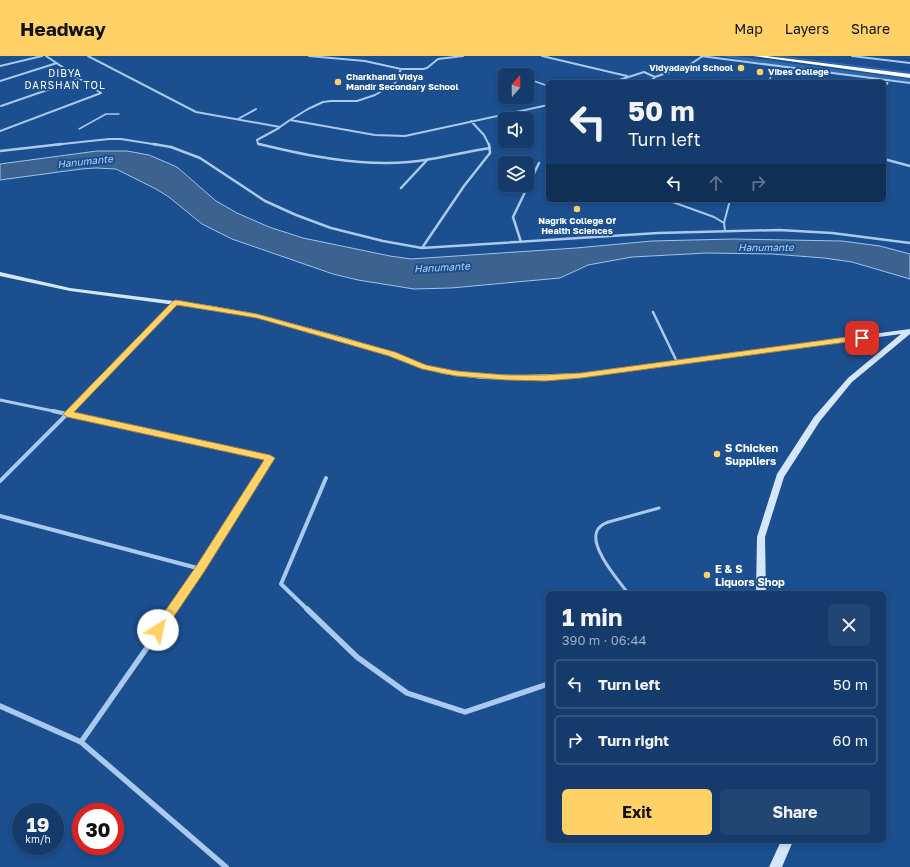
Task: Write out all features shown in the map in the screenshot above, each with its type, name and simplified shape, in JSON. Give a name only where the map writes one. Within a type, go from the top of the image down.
[{"type":"highway","points":[[754,56],[910,76]]},
{"type":"highway","points":[[801,56],[910,70]]},
{"type":"street","points":[[0,66],[42,56]]},
{"type":"street","points":[[0,131],[101,93],[46,56]]},
{"type":"street","points":[[88,56],[196,112],[280,128]]},
{"type":"street","points":[[309,56],[365,62],[401,69],[423,69],[427,68],[438,59],[463,56]]},
{"type":"street","points":[[542,56],[627,76]]},
{"type":"street","points":[[652,80],[655,77],[689,65],[702,56],[910,83]]},
{"type":"street","points":[[852,56],[910,63]]},
{"type":"street","points":[[0,81],[57,63]]},
{"type":"street","points":[[401,69],[399,77],[393,84],[362,100],[353,102],[331,100],[322,103],[303,111],[280,128],[257,140],[256,143],[290,152],[340,160],[389,162],[408,162],[490,148]]},
{"type":"street","points":[[618,80],[644,72],[655,77]]},
{"type":"street","points":[[1,106],[79,79]]},
{"type":"street","points":[[290,120],[375,135],[405,136],[546,106]]},
{"type":"street","points":[[238,120],[256,109]]},
{"type":"street","points":[[422,248],[464,186],[490,153],[490,148],[485,135],[471,121]]},
{"type":"street","points":[[0,151],[109,139],[121,139],[171,147],[200,158],[265,201],[296,215],[331,228],[383,241],[422,248],[658,233],[779,230],[832,233],[910,243]]},
{"type":"street","points":[[401,188],[428,159]]},
{"type":"street","points":[[886,160],[910,166]]},
{"type":"street","points":[[521,242],[513,217],[539,162]]},
{"type":"street","points":[[0,274],[80,291],[176,302],[257,316],[392,354],[424,367],[456,373],[506,377],[545,378],[581,375],[909,331]]},
{"type":"street","points":[[0,481],[176,302]]},
{"type":"street","points":[[761,591],[760,537],[780,476],[816,419],[850,380],[909,331]]},
{"type":"street","points":[[0,400],[270,458],[201,568],[81,742]]},
{"type":"street","points":[[326,478],[282,584],[357,657],[407,693],[465,712],[546,685]]},
{"type":"street","points":[[0,516],[201,568]]},
{"type":"street","points":[[0,706],[81,742],[226,867]]},
{"type":"street","points":[[779,865],[786,843]]},
{"type":"lane","points":[[769,80],[772,74],[786,71],[819,74],[832,73]]},
{"type":"lane","points":[[534,81],[546,85]]},
{"type":"lane","points":[[79,129],[106,114],[119,114]]},
{"type":"lane","points":[[673,202],[702,212],[724,223]]},
{"type":"lane","points":[[725,231],[724,223],[729,202]]},
{"type":"lane","points":[[653,312],[677,362]]},
{"type":"lane","points":[[627,591],[597,548],[595,538],[596,530],[604,524],[659,508]]},
{"type":"shaded area","points":[[723,56],[735,56],[910,79],[910,82],[746,61]]},
{"type":"shaded area","points":[[773,56],[910,72],[910,74]]},
{"type":"water","name":"Hanumante","points":[[97,151],[127,151],[149,155],[177,167],[216,201],[237,213],[269,227],[303,238],[390,256],[411,259],[576,248],[652,241],[733,239],[842,241],[880,246],[910,254],[910,279],[852,262],[824,258],[772,254],[707,253],[632,257],[588,265],[560,278],[451,288],[414,289],[358,280],[333,274],[232,239],[202,224],[169,197],[156,189],[116,169],[81,169],[0,180],[0,164]]},
{"type":"place","name":"Vidyadayini School","points":[[741,68]]},
{"type":"place","name":"Vibes College","points":[[760,72]]},
{"type":"place","name":"Charkhandi Vidya Mandir Secondary School","points":[[338,82]]},
{"type":"place","name":"Nagrik College Of Health Sciences","points":[[577,209]]},
{"type":"place","name":"S Chicken Suppliers","points":[[717,454]]},
{"type":"place","name":"E & S Liquors Shop","points":[[707,575]]},
{"type":"district","name":"DIBYA DARSHAN TOL","points":[[65,78]]},
{"type":"route","points":[[158,630],[201,568],[270,458],[67,414],[176,302],[257,316],[392,354],[424,367],[456,373],[506,377],[545,378],[581,375],[862,338]]}]
